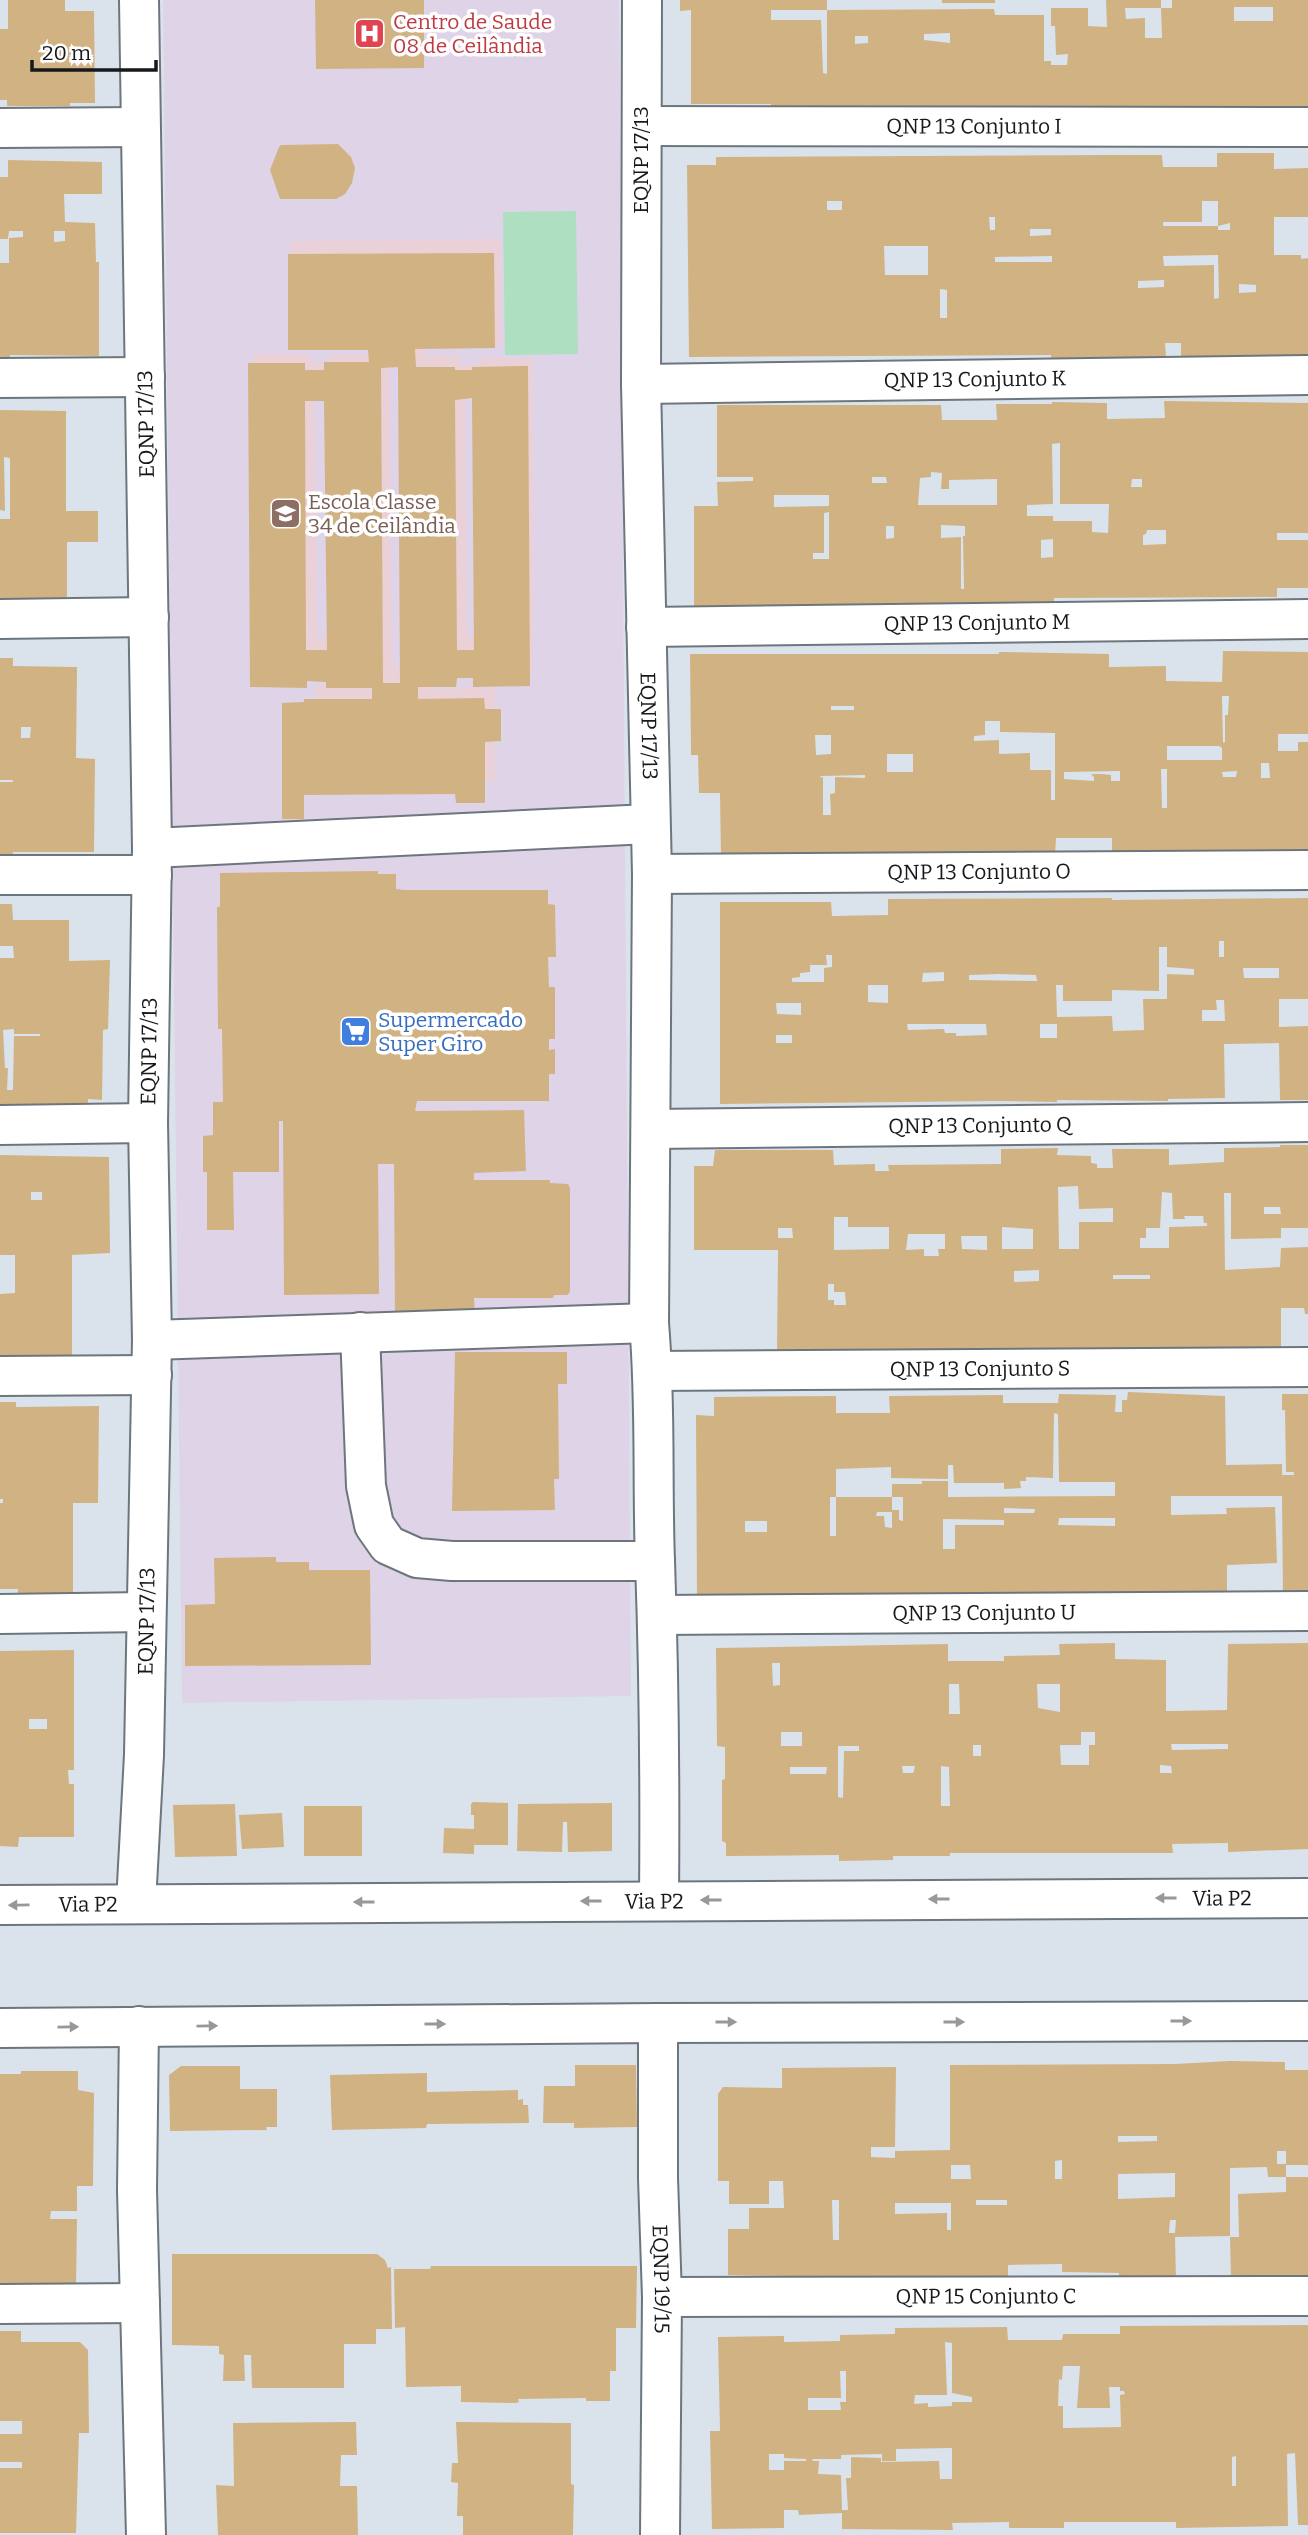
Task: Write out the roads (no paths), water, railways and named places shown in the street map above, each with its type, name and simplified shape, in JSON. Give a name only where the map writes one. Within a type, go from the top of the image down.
[{"type":"street","name":"EQNP 17/13","points":[[136,1903],[144,1755],[152,1357],[148,1123],[152,861],[139,0]]},
{"type":"street","name":"EQNP 17/13","points":[[642,0],[641,384],[652,874],[649,1323],[653,1371],[658,1615],[659,1900]]},
{"type":"street","name":"QNP 13 Conjunto I","points":[[642,126],[1308,127]]},
{"type":"street","points":[[0,128],[140,127]]},
{"type":"street","name":"QNP 13 Conjunto K","points":[[641,384],[1308,375]]},
{"type":"street","points":[[0,378],[145,377]]},
{"type":"street","points":[[0,620],[149,617]]},
{"type":"street","name":"QNP 13 Conjunto M","points":[[646,627],[1308,619]]},
{"type":"street","points":[[0,876],[152,861],[649,824]]},
{"type":"street","name":"QNP 13 Conjunto O","points":[[652,874],[1308,870]]},
{"type":"street","name":"QNP 13 Conjunto Q","points":[[651,1129],[1308,1122]]},
{"type":"street","points":[[0,1125],[148,1123]]},
{"type":"street","points":[[0,1376],[360,1332],[649,1323]]},
{"type":"street","points":[[360,1332],[366,1486],[374,1525],[388,1545],[417,1558],[452,1561],[655,1561]]},
{"type":"street","name":"QNP 13 Conjunto S","points":[[653,1371],[1308,1367]]},
{"type":"street","name":"QNP 13 Conjunto U","points":[[658,1615],[1308,1611]]},
{"type":"street","points":[[0,1614],[145,1612]]},
{"type":"street","name":"Via P2","points":[[0,1905],[1308,1898]]},
{"type":"street","points":[[0,2028],[1308,2021]]},
{"type":"street","name":"EQNP 19/15","points":[[658,2023],[658,2178],[662,2297],[660,2535]]},
{"type":"street","points":[[139,2026],[137,2190],[146,2535]]},
{"type":"street","name":"QNP 15 Conjunto C","points":[[662,2297],[1308,2296]]},
{"type":"street","points":[[0,2304],[140,2303]]},
{"type":"place","name":"Centro de Saude 08 de Ceilândia","points":[[370,34]]},
{"type":"place","name":"Escola Classe 34 de Ceilândia","points":[[285,514]]},
{"type":"place","name":"Supermercado Super Giro","points":[[355,1032]]}]
